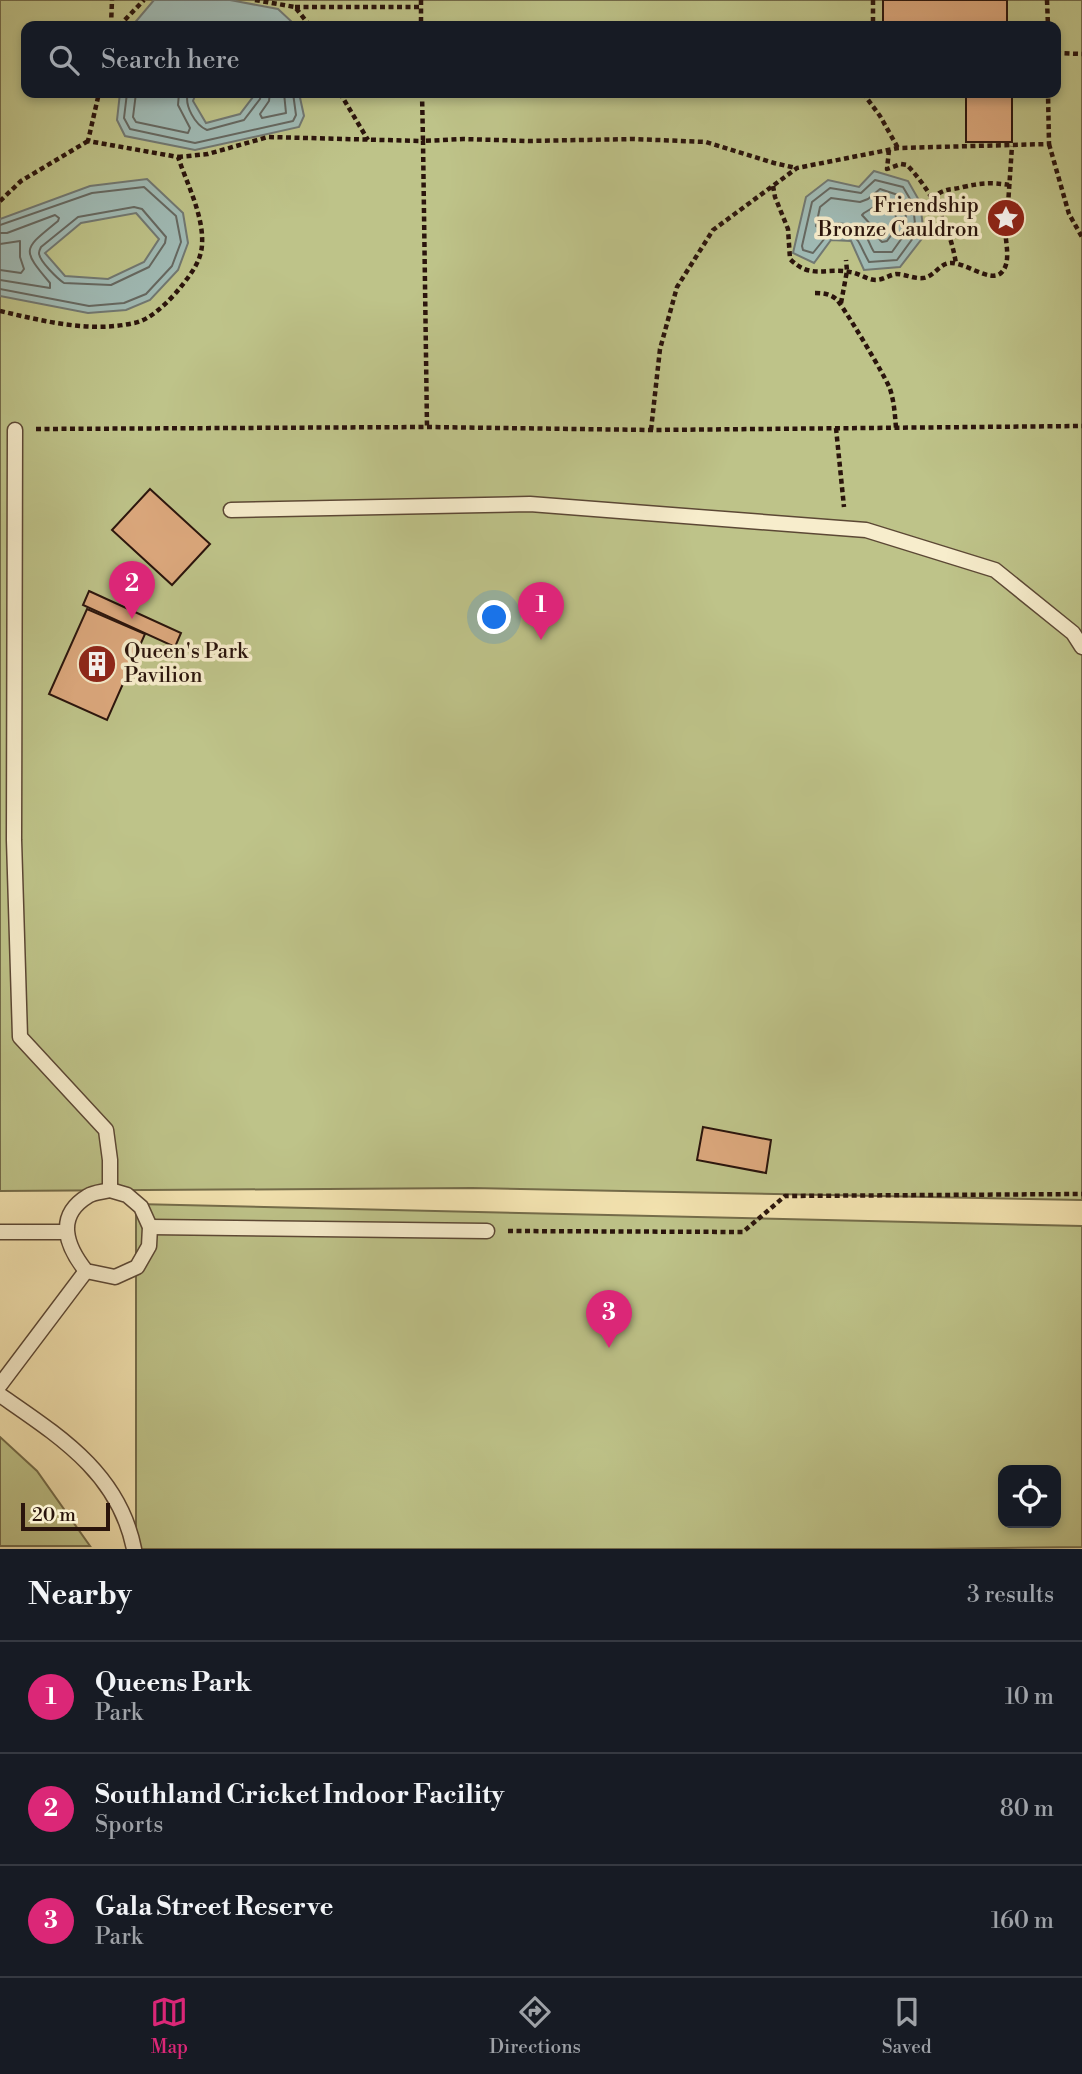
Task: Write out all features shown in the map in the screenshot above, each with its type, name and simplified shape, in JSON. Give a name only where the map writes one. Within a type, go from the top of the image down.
[{"type":"lane","points":[[15,429],[14,840],[20,1037],[106,1130],[110,1190]]},
{"type":"lane","points":[[231,510],[530,504],[866,530],[995,570],[1073,633],[1082,647]]},
{"type":"lane","points":[[110,1190],[127,1195],[141,1207],[150,1227],[149,1246],[137,1266],[116,1277],[86,1271],[73,1255],[66,1232],[72,1211],[89,1195],[110,1190]]},
{"type":"lane","points":[[150,1227],[487,1231]]},
{"type":"lane","points":[[0,1232],[66,1232]]},
{"type":"lane","points":[[0,1385],[86,1271]]},
{"type":"lane","points":[[0,1395],[61,1437],[99,1476],[121,1507],[134,1549]]},
{"type":"path","points":[[111,21],[112,0]]},
{"type":"path","points":[[124,21],[144,0]]},
{"type":"path","points":[[255,0],[295,6],[421,7]]},
{"type":"path","points":[[421,0],[421,21]]},
{"type":"path","points":[[873,0],[873,21]]},
{"type":"path","points":[[1047,0],[1048,21]]},
{"type":"path","points":[[295,6],[306,21]]},
{"type":"path","points":[[1061,54],[1082,54]]},
{"type":"path","points":[[88,141],[98,98]]},
{"type":"path","points":[[343,98],[368,140]]},
{"type":"path","points":[[422,98],[427,427]]},
{"type":"path","points":[[867,98],[898,148]]},
{"type":"path","points":[[1048,98],[1049,144],[1069,214],[1082,237]]},
{"type":"path","points":[[0,201],[21,181],[88,141],[178,157],[208,154],[268,137],[423,141],[634,139],[706,142],[797,168],[898,148],[1049,144]]},
{"type":"path","points":[[772,186],[788,229],[790,259],[803,269],[814,273],[847,271],[877,280],[893,274],[924,278],[950,263],[978,270],[984,275],[996,276],[1002,272],[1006,262],[1005,227],[1017,227],[1018,205],[1008,205],[1012,146]]},
{"type":"path","points":[[889,150],[887,169],[901,164],[907,165],[931,198],[946,226],[956,264]]},
{"type":"path","points":[[0,311],[87,327],[136,323],[167,304],[195,269],[202,247],[195,206],[178,157]]},
{"type":"path","points":[[651,430],[660,349],[677,287],[713,230],[797,168]]},
{"type":"path","points":[[931,198],[943,190],[970,184],[1009,185]]},
{"type":"path","points":[[841,304],[847,271],[846,260]]},
{"type":"path","points":[[815,293],[828,294],[841,304],[886,378],[891,391],[896,428]]},
{"type":"path","points":[[15,429],[427,427],[651,430],[1082,426]]},
{"type":"path","points":[[836,428],[846,528]]},
{"type":"path","points":[[487,1231],[743,1232],[785,1196],[1082,1194]]},
{"type":"green space","points":[[0,0],[1082,0],[1082,1200],[472,1188],[0,1191]]},
{"type":"green space","points":[[136,1204],[1082,1226],[1082,1547],[136,1549]]},
{"type":"green space","points":[[0,1437],[37,1471],[90,1546],[0,1546]]},
{"type":"water","points":[[154,0],[230,0],[278,9],[291,21],[136,21]]},
{"type":"water","points":[[119,98],[194,98],[193,101],[206,123],[240,114],[252,98],[300,98],[304,116],[299,127],[195,150],[125,136],[117,120]]},
{"type":"water","points":[[874,171],[908,181],[920,202],[924,236],[900,267],[864,270],[851,241],[831,240],[814,263],[793,253],[806,197],[828,180],[859,187]]},
{"type":"water","points":[[147,179],[183,213],[188,243],[178,270],[150,300],[126,310],[88,313],[0,296],[0,219],[90,186]],"holes":[[[136,213],[159,239],[144,262],[108,279],[65,276],[45,253],[81,223]]]},
{"type":"building","points":[[883,0],[1007,0],[1007,21],[883,21]]},
{"type":"building","points":[[966,98],[1012,98],[1012,142],[966,142]]},
{"type":"building","points":[[150,489],[210,544],[172,585],[112,530]]},
{"type":"building","points":[[89,591],[181,633],[175,647],[83,605]]},
{"type":"building","name":"Queen's Park Pavilion","points":[[87,609],[145,634],[107,720],[49,694]]},
{"type":"building","points":[[703,1127],[771,1140],[766,1173],[697,1160]]},
{"type":"place","name":"Friendship Bronze Cauldron","points":[[1006,218]]},
{"type":"place","name":"Southland Cricket Indoor Facility","points":[[132,619]]},
{"type":"place","name":"Queens Park","points":[[541,640]]},
{"type":"place","name":"Queen's Park Pavilion","points":[[97,664]]},
{"type":"place","name":"Gala Street Reserve","points":[[609,1348]]}]
